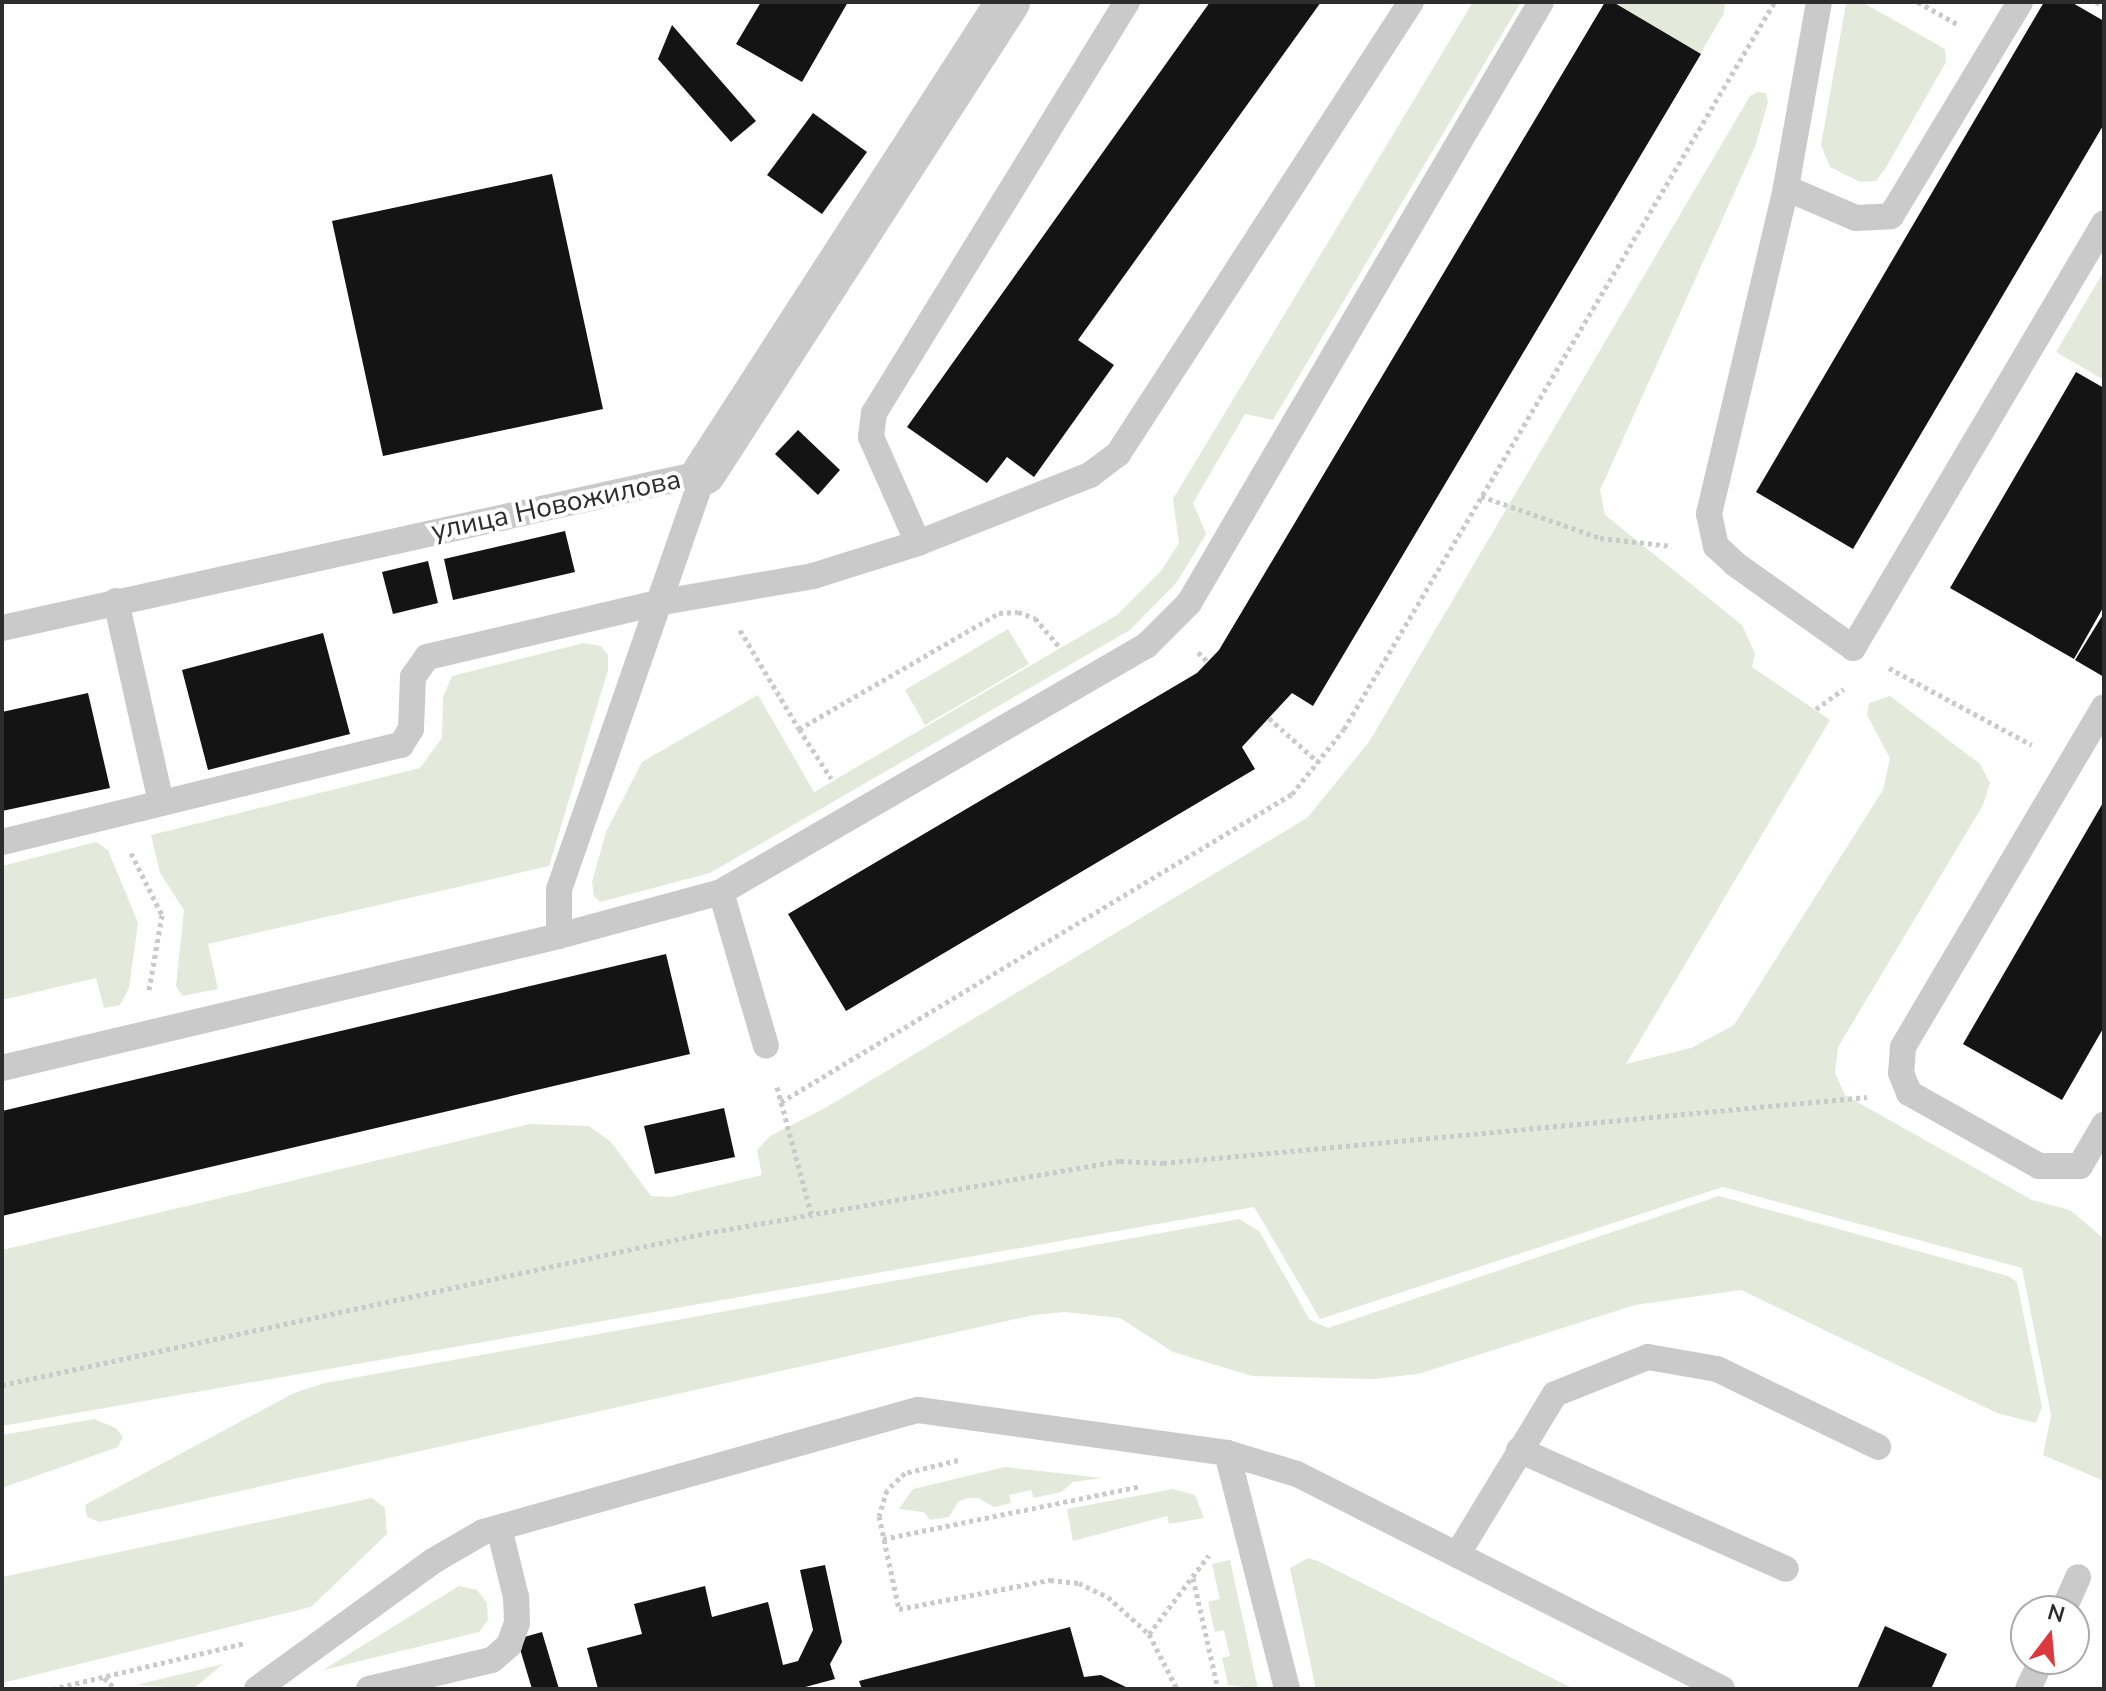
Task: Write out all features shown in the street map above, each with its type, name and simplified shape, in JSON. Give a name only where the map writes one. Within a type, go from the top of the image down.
[{"type":"street","name":"улица Новожилова","points":[[704,473],[1008,2]]},
{"type":"lane","points":[[918,543],[871,437],[874,413],[1127,2]]},
{"type":"lane","points":[[2,842],[401,745],[411,729],[413,677],[427,657],[657,603],[813,576],[918,543],[1090,475],[1118,454],[1411,2]]},
{"type":"lane","points":[[2,1068],[559,936],[721,892],[1146,646],[1189,603],[1541,2]]},
{"type":"lane","points":[[1819,2],[1786,188],[1714,478],[1709,514],[1716,546],[1853,648],[2104,224]]},
{"type":"lane","points":[[1786,188],[1856,218],[1891,216],[2020,2]]},
{"type":"lane","name":"улица Новожилова","points":[[2,628],[704,473]]},
{"type":"lane","points":[[559,936],[559,890],[704,473]]},
{"type":"lane","points":[[116,601],[161,803]]},
{"type":"lane","points":[[2104,707],[1903,1047],[1901,1073],[1909,1093],[2039,1166],[2080,1166],[2104,1125]]},
{"type":"lane","points":[[721,892],[766,1046]]},
{"type":"lane","points":[[1457,1555],[1555,1394],[1648,1357],[1717,1369],[1878,1447]]},
{"type":"lane","points":[[257,1689],[433,1561],[499,1528],[918,1410],[1227,1453],[1297,1474],[1722,1689]]},
{"type":"lane","points":[[1519,1450],[1786,1569]]},
{"type":"lane","points":[[1227,1453],[1287,1689]]},
{"type":"lane","points":[[369,1689],[492,1660],[509,1645],[517,1623],[516,1597],[499,1528]]},
{"type":"lane","points":[[2070,1595],[2078,1577]]},
{"type":"path","points":[[781,1102],[1292,794],[1344,729],[1774,2]]},
{"type":"path","points":[[1918,2],[1955,23]]},
{"type":"path","points":[[2096,2],[2104,6]]},
{"type":"path","points":[[1481,496],[1600,538],[1716,546]]},
{"type":"path","points":[[717,591],[854,815]]},
{"type":"path","points":[[799,729],[999,613],[1018,612],[1035,618],[1088,679]]},
{"type":"path","points":[[1853,648],[2025,741]]},
{"type":"path","points":[[1816,709],[1838,694]]},
{"type":"path","points":[[1269,718],[1318,762]]},
{"type":"path","points":[[139,878],[162,915],[156,950]]},
{"type":"path","points":[[766,1046],[811,1213]]},
{"type":"path","points":[[2,1385],[811,1213],[1120,1161],[1163,1163],[1909,1093]]},
{"type":"path","points":[[974,1457],[905,1473],[887,1490],[879,1516],[899,1609],[1050,1580],[1079,1583],[1108,1597],[1149,1634],[1177,1689]]},
{"type":"path","points":[[883,1539],[1148,1485]]},
{"type":"path","points":[[1149,1634],[1219,1542]]},
{"type":"path","points":[[1192,1577],[1218,1689]]},
{"type":"path","points":[[52,1689],[252,1642]]},
{"type":"path","points":[[103,1677],[116,1689]]},
{"type":"shaded area","points":[[1473,2],[1521,2],[1273,420],[1245,414],[1193,503],[1206,534],[1177,582],[1130,630],[710,873],[600,902],[594,896],[592,882],[606,832],[642,762],[758,695],[814,792],[1117,615],[1161,571],[1179,543],[1173,499]]},
{"type":"shaded area","points":[[1613,2],[1725,2],[1724,13],[1700,54]]},
{"type":"shaded area","points":[[1862,2],[1945,49],[1946,62],[1885,169],[1876,181],[1860,182],[1830,167],[1821,145],[1846,4]]},
{"type":"shaded area","points":[[1758,92],[1766,93],[1768,102],[1755,147],[1600,490],[1605,515],[1742,625],[1755,654],[1752,667],[1830,720],[1626,1064],[1691,1048],[1734,1025],[1883,790],[1890,758],[1867,715],[1869,703],[1890,696],[1980,764],[1990,783],[1983,805],[1838,1047],[1835,1073],[1845,1095],[2032,1200],[2070,1210],[2104,1239],[2104,1481],[2043,1455],[2051,1415],[2022,1268],[1723,1187],[1320,1319],[1254,1207],[2,1426],[2,1250],[530,1124],[589,1126],[611,1142],[651,1196],[671,1197],[762,1175],[757,1150],[770,1136],[825,1108],[1307,818],[1369,742],[1750,96]]},
{"type":"shaded area","points":[[2104,271],[2104,380],[2056,352]]},
{"type":"shaded area","points":[[1008,629],[1029,664],[925,725],[905,690]]},
{"type":"shaded area","points":[[584,643],[601,646],[608,655],[608,670],[549,866],[208,944],[218,989],[182,996],[176,986],[184,910],[160,873],[151,835],[420,768],[442,738],[443,697],[452,676]]},
{"type":"shaded area","points":[[96,842],[108,850],[138,923],[129,988],[120,1005],[104,1008],[96,978],[2,1000],[2,866]]},
{"type":"shaded area","points":[[1719,1196],[2008,1276],[2017,1282],[2042,1407],[2036,1423],[1997,1413],[1741,1290],[1635,1305],[1418,1374],[1374,1379],[1252,1376],[1173,1352],[1120,1318],[1065,1312],[1034,1315],[100,1522],[87,1517],[85,1505],[294,1393],[325,1383],[1239,1219],[1259,1231],[1310,1320],[1328,1328]]},
{"type":"shaded area","points":[[94,1419],[116,1428],[123,1437],[118,1447],[2,1488],[2,1435]]},
{"type":"shaded area","points":[[1005,1467],[1102,1478],[1073,1482],[1061,1492],[1034,1498],[1031,1490],[1009,1495],[1011,1503],[994,1507],[978,1498],[967,1498],[958,1502],[949,1517],[930,1520],[924,1512],[899,1509],[913,1489]]},
{"type":"shaded area","points":[[1173,1489],[1195,1495],[1204,1518],[1169,1524],[1167,1516],[1073,1541],[1067,1509]]},
{"type":"shaded area","points":[[372,1498],[385,1508],[387,1534],[311,1607],[2,1683],[2,1577]]},
{"type":"shaded area","points":[[1308,1558],[1574,1689],[1316,1689],[1290,1568]]},
{"type":"shaded area","points":[[1230,1560],[1258,1689],[1228,1685],[1222,1658],[1230,1656],[1224,1630],[1215,1632],[1208,1602],[1220,1599],[1212,1564]]},
{"type":"shaded area","points":[[459,1586],[477,1590],[487,1603],[488,1620],[479,1632],[323,1670]]},
{"type":"shaded area","points":[[223,1664],[193,1689],[136,1685]]},
{"type":"building","points":[[761,2],[848,2],[802,82],[736,44]]},
{"type":"building","points":[[1210,2],[1321,2],[1078,340],[1114,365],[1034,477],[1007,457],[987,483],[907,427]]},
{"type":"building","points":[[1605,2],[1613,2],[1701,54],[1313,706],[1292,693],[1242,747],[1255,769],[846,1011],[788,914],[1197,673],[1219,650]]},
{"type":"building","points":[[2044,2],[2071,2],[2104,21],[2104,124],[1853,549],[1756,492]]},
{"type":"building","points":[[672,25],[756,121],[731,142],[658,59]]},
{"type":"building","points":[[813,113],[867,152],[822,214],[767,175]]},
{"type":"building","points":[[552,174],[603,409],[383,456],[332,221]]},
{"type":"building","points":[[2076,372],[2104,388],[2104,606],[2074,659],[1950,588]]},
{"type":"building","points":[[798,430],[840,470],[818,495],[775,454]]},
{"type":"building","points":[[565,531],[575,572],[453,600],[444,559]]},
{"type":"building","points":[[428,561],[438,603],[393,614],[382,572]]},
{"type":"building","points":[[2104,613],[2104,677],[2075,660]]},
{"type":"building","points":[[323,633],[350,734],[208,770],[182,670]]},
{"type":"building","points":[[88,693],[110,788],[2,811],[2,712]]},
{"type":"building","points":[[2104,801],[2104,1027],[2062,1100],[1963,1044]]},
{"type":"building","points":[[666,954],[690,1054],[2,1216],[2,1111]]},
{"type":"building","points":[[724,1108],[735,1157],[655,1174],[644,1126]]},
{"type":"building","points":[[825,1565],[842,1642],[830,1664],[835,1679],[798,1689],[598,1689],[587,1648],[642,1634],[634,1604],[705,1586],[712,1617],[768,1602],[783,1665],[798,1661],[813,1630],[800,1570]]},
{"type":"building","points":[[1885,1626],[1947,1654],[1931,1689],[1857,1689]]},
{"type":"building","points":[[1070,1627],[1084,1677],[1101,1675],[1130,1689],[862,1689],[859,1681]]},
{"type":"building","points":[[542,1632],[559,1689],[532,1689],[517,1639]]}]
